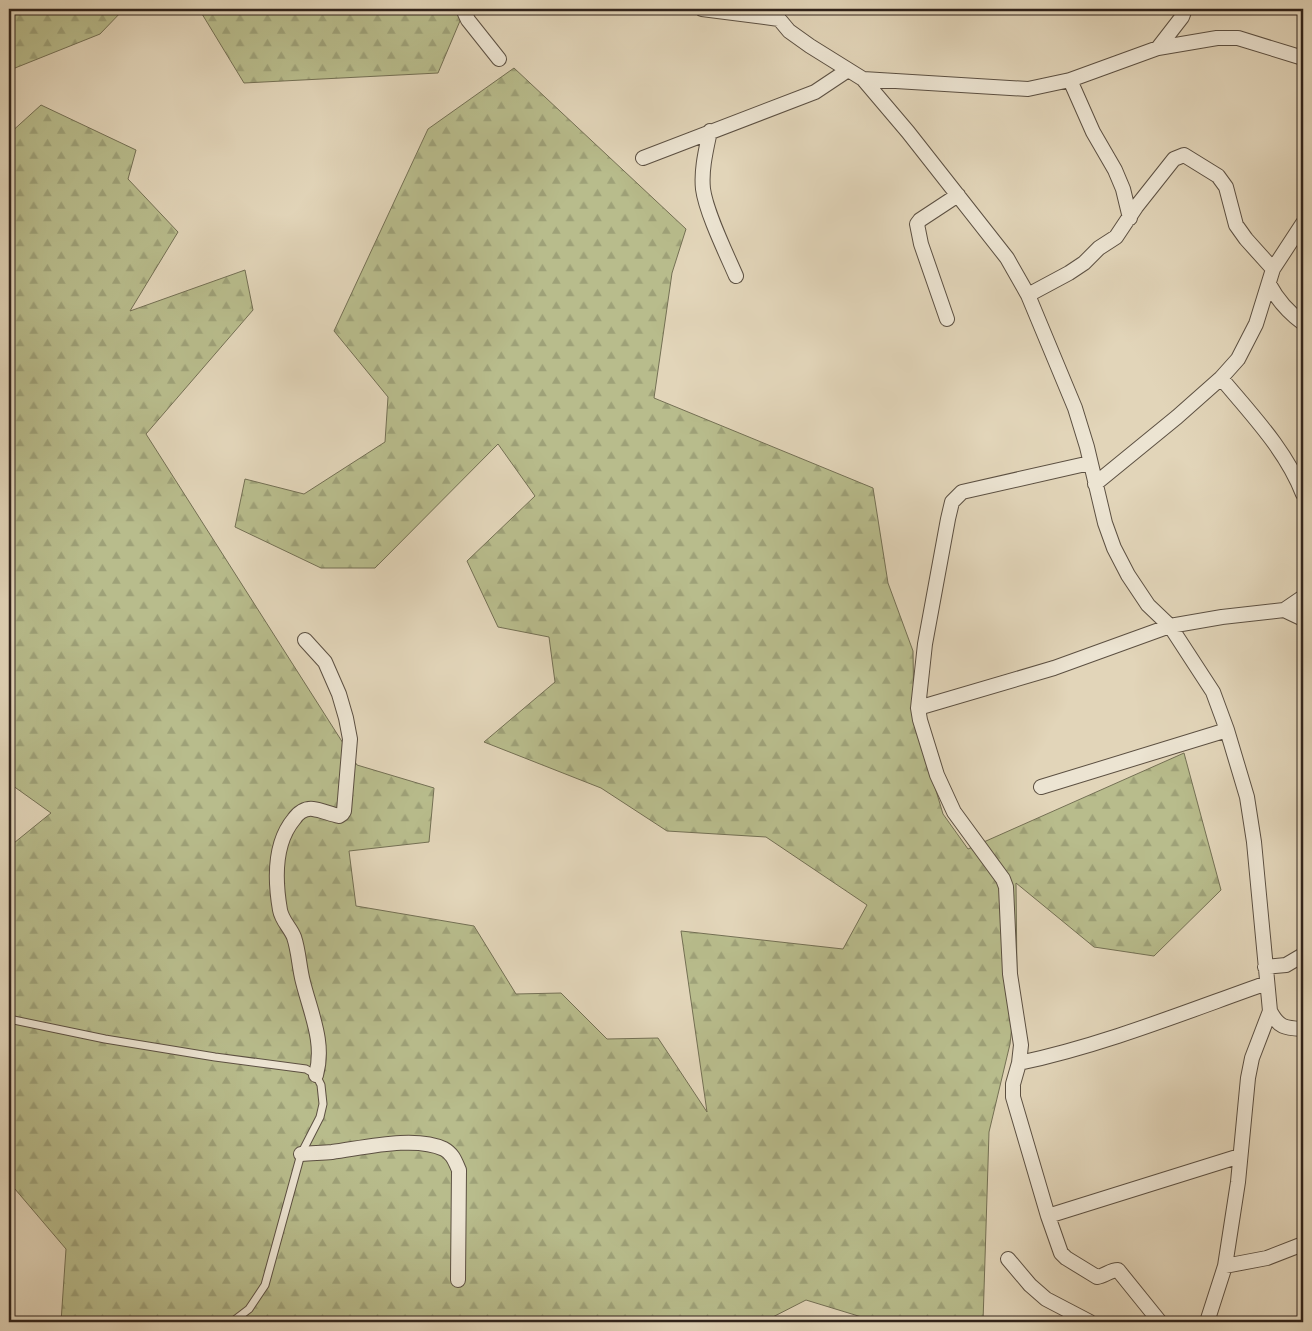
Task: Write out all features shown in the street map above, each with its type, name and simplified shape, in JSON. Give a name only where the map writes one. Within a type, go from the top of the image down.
[{"type":"street","points":[[463,9],[468,20],[500,59]]},
{"type":"street","points":[[702,9],[777,14],[790,31],[810,46],[863,79],[908,132],[1007,258],[1028,294],[1075,408],[1105,522],[1114,548],[1128,575],[1148,604],[1170,626],[1213,692],[1228,730],[1247,797],[1254,842],[1270,1011],[1276,1022],[1284,1028],[1303,1029]]},
{"type":"street","points":[[1158,48],[1182,17],[1185,9]]},
{"type":"street","points":[[863,79],[1028,89],[1070,80],[1158,48],[1217,38],[1238,38],[1303,58]]},
{"type":"street","points":[[643,158],[815,92],[848,70]]},
{"type":"street","points":[[1070,80],[1093,132],[1116,170],[1130,218]]},
{"type":"street","points":[[710,131],[703,175],[703,190],[736,276]]},
{"type":"street","points":[[1028,294],[1069,273],[1084,263],[1099,248],[1116,237],[1174,159],[1184,155],[1218,176],[1226,186],[1236,225],[1273,269]]},
{"type":"street","points":[[947,319],[920,244],[917,224],[920,220],[958,195]]},
{"type":"street","points":[[1095,484],[1177,417],[1238,359],[1249,340],[1273,269],[1303,224]]},
{"type":"street","points":[[1269,284],[1290,314],[1303,323]]},
{"type":"street","points":[[1220,378],[1263,428],[1284,456],[1297,476],[1303,494]]},
{"type":"street","points":[[1090,463],[962,492],[952,502],[925,644],[918,708],[920,720],[938,775],[954,812],[1003,878],[1006,887],[1010,974],[1021,1045],[1019,1063],[1013,1084],[1013,1097],[1048,1216],[1061,1252],[1066,1258],[1097,1277],[1112,1270],[1118,1270],[1160,1322]]},
{"type":"street","points":[[918,708],[1054,668],[1170,626],[1222,617],[1284,610],[1303,597]]},
{"type":"street","points":[[1284,610],[1303,619]]},
{"type":"street","points":[[305,640],[325,662],[329,670],[339,694],[350,739],[344,811],[339,816],[312,808],[302,811],[289,825],[281,843],[278,856],[277,870],[280,911],[284,923],[293,934],[296,944],[303,983],[320,1046],[320,1062],[316,1075]]},
{"type":"street","points":[[1041,787],[1228,730]]},
{"type":"street","points":[[1265,966],[1286,965],[1303,955]]},
{"type":"street","points":[[1019,1063],[1048,1057],[1121,1035],[1267,982]]},
{"type":"street","points":[[1207,1322],[1229,1250],[1248,1078],[1252,1058],[1270,1011]]},
{"type":"street","points":[[301,1154],[390,1144],[432,1144],[453,1156],[459,1170],[458,1280]]},
{"type":"street","points":[[1048,1216],[1240,1156]]},
{"type":"street","points":[[1225,1266],[1267,1258],[1303,1244]]},
{"type":"street","points":[[1008,1259],[1030,1285],[1046,1299],[1090,1322]]},
{"type":"lane","points":[[9,1019],[105,1040],[306,1069],[316,1075],[321,1085],[323,1104],[314,1130],[301,1154],[266,1285],[249,1309],[232,1322]]},
{"type":"green space","points":[[9,9],[124,9],[100,34],[15,68],[9,63]]},
{"type":"green space","points":[[199,9],[465,9],[438,73],[244,83]]},
{"type":"green space","points":[[514,68],[686,229],[672,273],[654,398],[873,488],[888,583],[913,651],[914,717],[943,814],[968,849],[1184,753],[1221,890],[1154,956],[1094,947],[1016,883],[1017,980],[1010,1044],[989,1132],[983,1322],[878,1322],[806,1300],[763,1322],[61,1322],[66,1249],[9,1182],[9,847],[51,813],[9,783],[9,134],[41,105],[136,150],[128,179],[178,232],[130,311],[245,270],[253,310],[146,434],[357,765],[434,788],[429,842],[349,851],[356,906],[474,926],[516,994],[561,993],[607,1039],[658,1038],[707,1112],[681,931],[843,949],[867,905],[766,837],[667,831],[601,788],[484,742],[555,682],[549,637],[498,627],[467,561],[535,496],[498,444],[375,568],[321,568],[235,527],[245,479],[304,494],[385,442],[388,397],[334,331],[428,129]]}]
